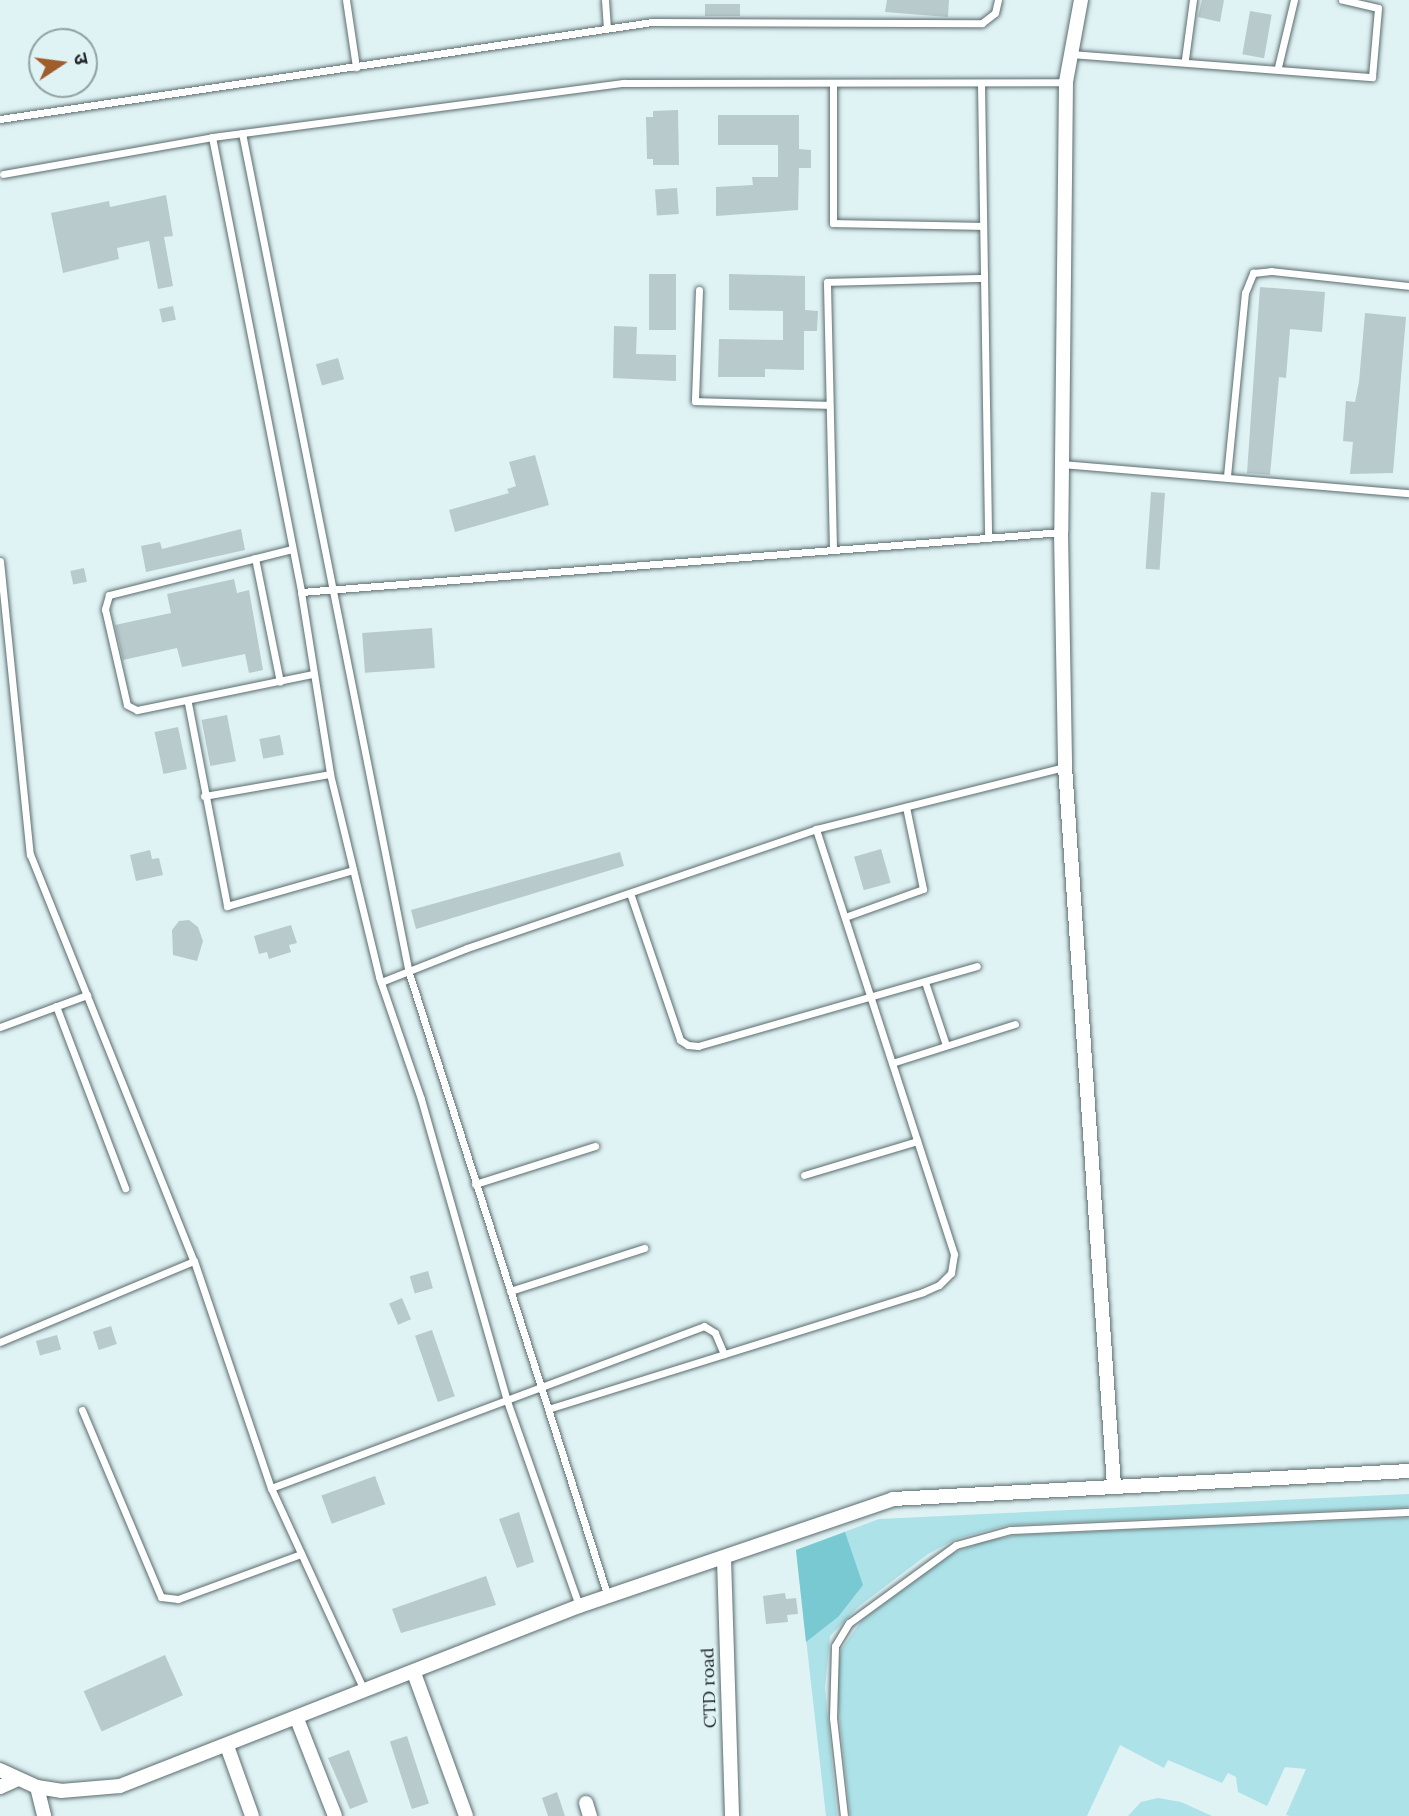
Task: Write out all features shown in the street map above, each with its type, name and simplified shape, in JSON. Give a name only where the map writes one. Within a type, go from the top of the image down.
[{"type":"street","points":[[1081,0],[1066,82],[1061,532],[1065,766],[1114,1485]]},
{"type":"street","points":[[0,1770],[16,1780],[61,1791],[120,1786],[298,1719],[363,1688],[414,1673],[579,1606],[724,1559],[892,1499],[1409,1471]]},
{"type":"street","name":"CTD road","points":[[724,1559],[732,1816]]},
{"type":"street","points":[[414,1673],[466,1816]]},
{"type":"street","points":[[298,1719],[335,1816]]},
{"type":"street","points":[[227,1746],[252,1816]]},
{"type":"street","points":[[0,1787],[16,1780]]},
{"type":"street","points":[[37,1787],[44,1816]]},
{"type":"lane","points":[[346,0],[356,67]]},
{"type":"lane","points":[[605,0],[607,27]]},
{"type":"lane","points":[[0,119],[652,22],[982,23],[995,13],[998,0]]},
{"type":"lane","points":[[1185,59],[1193,0]]},
{"type":"lane","points":[[1278,67],[1294,0]]},
{"type":"lane","points":[[1070,54],[1185,59],[1372,77],[1378,8],[1342,0]]},
{"type":"lane","points":[[3,174],[212,137],[623,83],[1066,82]]},
{"type":"lane","points":[[833,83],[833,223],[983,226]]},
{"type":"lane","points":[[981,84],[988,535]]},
{"type":"lane","points":[[242,133],[409,973],[608,1597]]},
{"type":"lane","points":[[212,137],[301,592],[330,774],[353,870],[381,982],[421,1099],[507,1401],[579,1606]]},
{"type":"lane","points":[[1227,476],[1245,293],[1253,273],[1271,271],[1409,286]]},
{"type":"lane","points":[[833,549],[827,282],[984,278]]},
{"type":"lane","points":[[699,290],[695,401],[829,405]]},
{"type":"lane","points":[[1062,464],[1409,493]]},
{"type":"lane","points":[[301,592],[988,535],[1061,532]]},
{"type":"lane","points":[[292,549],[109,595],[105,609],[127,705],[136,710],[188,703],[313,674]]},
{"type":"lane","points":[[255,558],[280,682]]},
{"type":"lane","points":[[0,561],[30,853],[194,1261],[271,1488],[363,1688]]},
{"type":"lane","points":[[188,703],[227,906],[353,870]]},
{"type":"lane","points":[[381,982],[467,948],[816,829],[1065,766]]},
{"type":"lane","points":[[204,796],[330,774]]},
{"type":"lane","points":[[845,917],[923,888],[906,807]]},
{"type":"lane","points":[[548,1409],[923,1292],[945,1279],[954,1254],[816,829]]},
{"type":"lane","points":[[630,893],[680,1040],[688,1045],[871,999],[977,966]]},
{"type":"lane","points":[[925,982],[946,1045]]},
{"type":"lane","points":[[0,1027],[87,995]]},
{"type":"lane","points":[[56,1006],[125,1188]]},
{"type":"lane","points":[[892,1063],[1015,1024]]},
{"type":"lane","points":[[804,1175],[917,1141]]},
{"type":"lane","points":[[475,1184],[595,1146]]},
{"type":"lane","points":[[510,1291],[644,1248]]},
{"type":"lane","points":[[0,1342],[194,1261]]},
{"type":"lane","points":[[271,1488],[705,1326],[715,1334],[724,1354]]},
{"type":"lane","points":[[82,1410],[160,1597],[178,1599],[301,1554]]},
{"type":"lane","points":[[844,1816],[833,1718],[835,1646],[849,1623],[956,1545],[1010,1530],[1409,1512]]},
{"type":"shaded area","points":[[1409,1494],[1409,1507],[1008,1525],[956,1539],[928,1554],[858,1607],[830,1636],[825,1688],[837,1816],[826,1816],[796,1550],[879,1519]]},
{"type":"shaded area","points":[[1409,1518],[1409,1816],[1290,1816],[1286,1815],[1306,1769],[1285,1767],[1267,1806],[1238,1792],[1236,1777],[1228,1773],[1222,1783],[1168,1760],[1164,1768],[1120,1745],[1087,1816],[850,1816],[836,1685],[841,1650],[862,1620],[952,1554],[982,1542],[1018,1535]]},
{"type":"shaded area","points":[[845,1532],[863,1585],[838,1617],[806,1642],[796,1550]]},
{"type":"shaded area","points":[[1158,1798],[1181,1802],[1212,1816],[1128,1816],[1141,1802]]},
{"type":"building","points":[[887,0],[949,0],[948,17],[885,12]]},
{"type":"building","points":[[1202,0],[1224,0],[1220,22],[1198,17]]},
{"type":"building","points":[[705,4],[740,4],[740,16],[705,16]]},
{"type":"building","points":[[1250,11],[1272,15],[1264,58],[1242,54]]},
{"type":"building","points":[[678,110],[679,165],[653,165],[653,159],[647,159],[646,117],[653,117],[653,111]]},
{"type":"building","points":[[718,115],[799,115],[799,149],[811,150],[811,168],[799,168],[798,210],[716,216],[716,187],[753,185],[752,177],[778,177],[778,145],[718,145]]},
{"type":"building","points":[[677,188],[679,214],[657,215],[655,190]]},
{"type":"building","points":[[166,195],[173,236],[164,237],[173,286],[158,289],[149,241],[117,248],[119,259],[63,273],[51,213],[109,201],[110,207]]},
{"type":"building","points":[[649,274],[676,274],[676,330],[649,330]]},
{"type":"building","points":[[729,274],[805,276],[805,310],[818,311],[817,331],[804,331],[804,370],[765,369],[765,377],[718,377],[719,339],[783,340],[783,311],[729,310]]},
{"type":"building","points":[[1260,287],[1325,292],[1322,332],[1290,329],[1286,378],[1279,377],[1270,475],[1247,473]]},
{"type":"building","points":[[173,306],[176,320],[162,323],[159,309]]},
{"type":"building","points":[[1365,313],[1406,317],[1393,473],[1350,474],[1353,442],[1343,441],[1346,401],[1355,402],[1359,382]]},
{"type":"building","points":[[614,326],[637,327],[636,354],[676,355],[676,381],[613,378]]},
{"type":"building","points":[[338,358],[344,379],[322,385],[316,364]]},
{"type":"building","points":[[535,455],[549,505],[455,532],[449,510],[509,493],[507,489],[516,486],[509,462]]},
{"type":"building","points":[[1151,492],[1165,493],[1160,570],[1146,569]]},
{"type":"building","points":[[241,529],[245,550],[146,572],[141,546],[160,542],[162,549]]},
{"type":"building","points":[[84,568],[87,582],[73,585],[70,571]]},
{"type":"building","points":[[234,579],[237,593],[249,590],[263,670],[249,673],[245,654],[182,667],[177,648],[123,660],[115,625],[171,613],[167,594]]},
{"type":"building","points":[[432,628],[435,668],[365,673],[362,633]]},
{"type":"building","points":[[227,715],[236,761],[210,766],[201,720]]},
{"type":"building","points":[[178,727],[187,769],[163,774],[155,732]]},
{"type":"building","points":[[280,735],[284,755],[263,759],[259,739]]},
{"type":"building","points":[[881,849],[891,883],[864,890],[854,857]]},
{"type":"building","points":[[150,850],[152,859],[159,858],[163,875],[136,881],[130,855]]},
{"type":"building","points":[[620,852],[624,866],[416,929],[411,910]]},
{"type":"building","points":[[189,920],[198,927],[203,941],[197,961],[173,955],[172,930],[179,921]]},
{"type":"building","points":[[291,925],[297,943],[289,945],[291,952],[269,959],[267,952],[259,954],[254,936]]},
{"type":"building","points":[[428,1271],[433,1288],[415,1294],[410,1276]]},
{"type":"building","points":[[402,1298],[411,1319],[398,1325],[389,1303]]},
{"type":"building","points":[[111,1326],[117,1344],[99,1350],[93,1332]]},
{"type":"building","points":[[432,1330],[455,1396],[438,1402],[415,1336]]},
{"type":"building","points":[[57,1335],[61,1349],[40,1355],[36,1341]]},
{"type":"building","points":[[375,1476],[385,1504],[332,1524],[321,1495]]},
{"type":"building","points":[[519,1512],[534,1562],[517,1568],[499,1519]]},
{"type":"building","points":[[486,1576],[496,1605],[401,1633],[392,1609]]},
{"type":"building","points":[[785,1593],[786,1599],[796,1598],[798,1614],[787,1615],[788,1622],[766,1624],[763,1596]]},
{"type":"building","points":[[165,1655],[183,1695],[102,1731],[84,1691]]},
{"type":"building","points":[[407,1736],[429,1804],[412,1809],[390,1742]]},
{"type":"building","points":[[349,1750],[368,1802],[350,1809],[328,1758]]},
{"type":"building","points":[[557,1792],[565,1816],[548,1816],[542,1798]]}]
